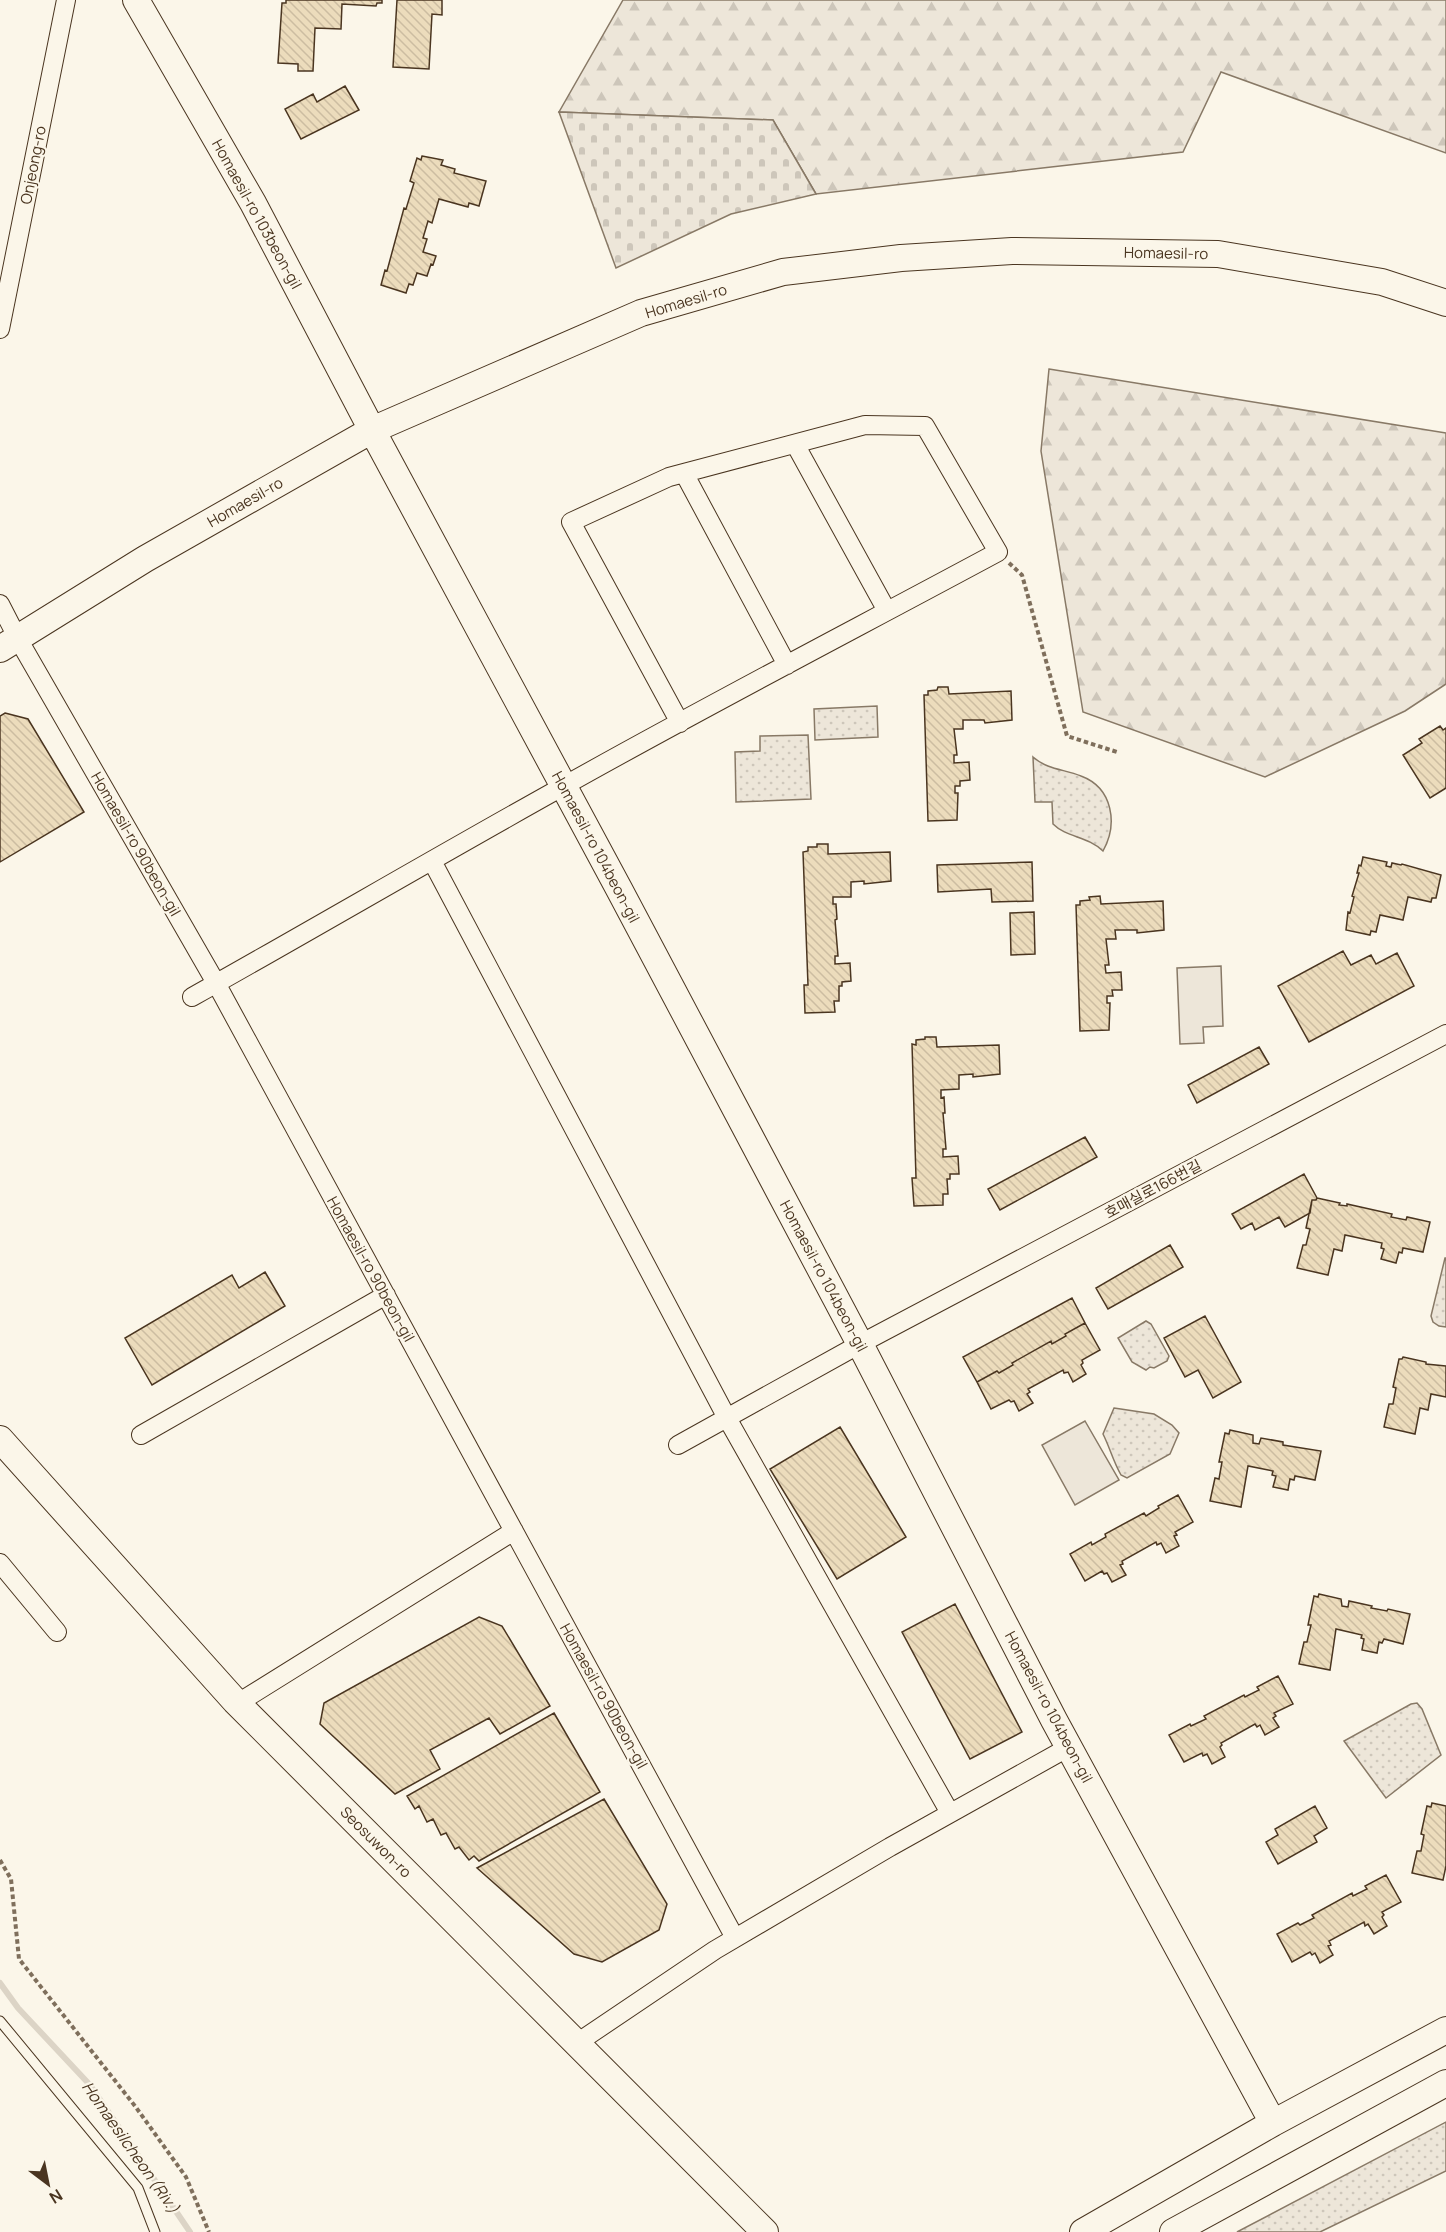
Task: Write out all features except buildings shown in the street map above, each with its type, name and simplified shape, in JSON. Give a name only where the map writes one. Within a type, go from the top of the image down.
[{"type":"street","name":"Onjeong-ro","points":[[0,329],[66,0]]},
{"type":"street","name":"Homaesil-ro 103beon-gil","points":[[136,0],[253,202],[372,430]]},
{"type":"street","name":"Homaesil-ro","points":[[8,643],[145,559],[372,430],[641,313],[783,272],[901,258],[1012,252],[1218,254],[1383,282],[1446,303]]},
{"type":"street","points":[[192,997],[563,786],[998,552],[925,426],[865,425],[669,477],[571,522],[680,723]]},
{"type":"street","name":"Homaesil-ro 104beon-gil","points":[[372,430],[860,1344],[1069,1747],[1273,2123]]},
{"type":"street","points":[[795,444],[887,611]]},
{"type":"street","points":[[684,473],[787,665]]},
{"type":"street","name":"Homaesil-ro 90beon-gil","points":[[0,604],[8,643],[216,983],[735,1938]]},
{"type":"street","points":[[432,861],[727,1418],[950,1813]]},
{"type":"street","name":"호매실로166번길","points":[[678,1445],[860,1344],[1446,1035]]},
{"type":"street","points":[[141,1435],[386,1295]]},
{"type":"street","name":"Seosuwon-ro","points":[[0,1439],[238,1703],[765,2232]]},
{"type":"street","points":[[238,1703],[514,1531]]},
{"type":"street","points":[[0,1563],[57,1632]]},
{"type":"street","points":[[578,2043],[735,1938],[1069,1747]]},
{"type":"street","points":[[1083,2232],[1273,2123],[1446,2030]]},
{"type":"street","points":[[1173,2232],[1446,2083]]},
{"type":"lane","points":[[0,2021],[138,2188],[155,2232]]},
{"type":"path","points":[[998,552],[1022,575],[1067,736],[1117,752]]},
{"type":"path","points":[[0,1860],[11,1879],[19,1959],[135,2106],[186,2177],[209,2232]]},
{"type":"green space","points":[[623,0],[1446,0],[1446,153],[1221,72],[1183,152],[816,194],[773,120],[559,112]]},
{"type":"green space","points":[[559,112],[773,120],[816,194],[731,214],[616,268]]},
{"type":"green space","points":[[1049,369],[1446,433],[1446,684],[1405,711],[1265,777],[1083,712],[1041,451]]},
{"type":"green space","points":[[877,706],[878,737],[815,740],[814,709]]},
{"type":"green space","points":[[808,735],[811,799],[736,802],[735,752],[760,751],[760,736]]},
{"type":"green space","points":[[1033,757],[1050,767],[1081,776],[1100,789],[1110,808],[1111,819],[1108,841],[1103,851],[1091,842],[1065,832],[1053,824],[1052,802],[1035,802]]},
{"type":"green space","points":[[1221,966],[1223,1026],[1203,1027],[1204,1043],[1180,1044],[1177,968]]},
{"type":"green space","points":[[1445,1258],[1446,1327],[1433,1322],[1431,1316]]},
{"type":"green space","points":[[1146,1321],[1151,1324],[1169,1356],[1167,1361],[1146,1370],[1132,1362],[1118,1338]]},
{"type":"green space","points":[[1114,1408],[1154,1414],[1172,1425],[1179,1433],[1170,1454],[1127,1478],[1121,1475],[1103,1434]]},
{"type":"green space","points":[[1085,1421],[1119,1480],[1075,1505],[1042,1445]]},
{"type":"green space","points":[[1417,1703],[1422,1709],[1441,1755],[1386,1798],[1344,1741],[1411,1704]]},
{"type":"green space","points":[[1446,2122],[1446,2171],[1320,2232],[1237,2232]]},
{"type":"waterway","name":"Homaesilcheon (Riv.)","points":[[0,1983],[18,2008],[90,2085],[190,2232]]}]
